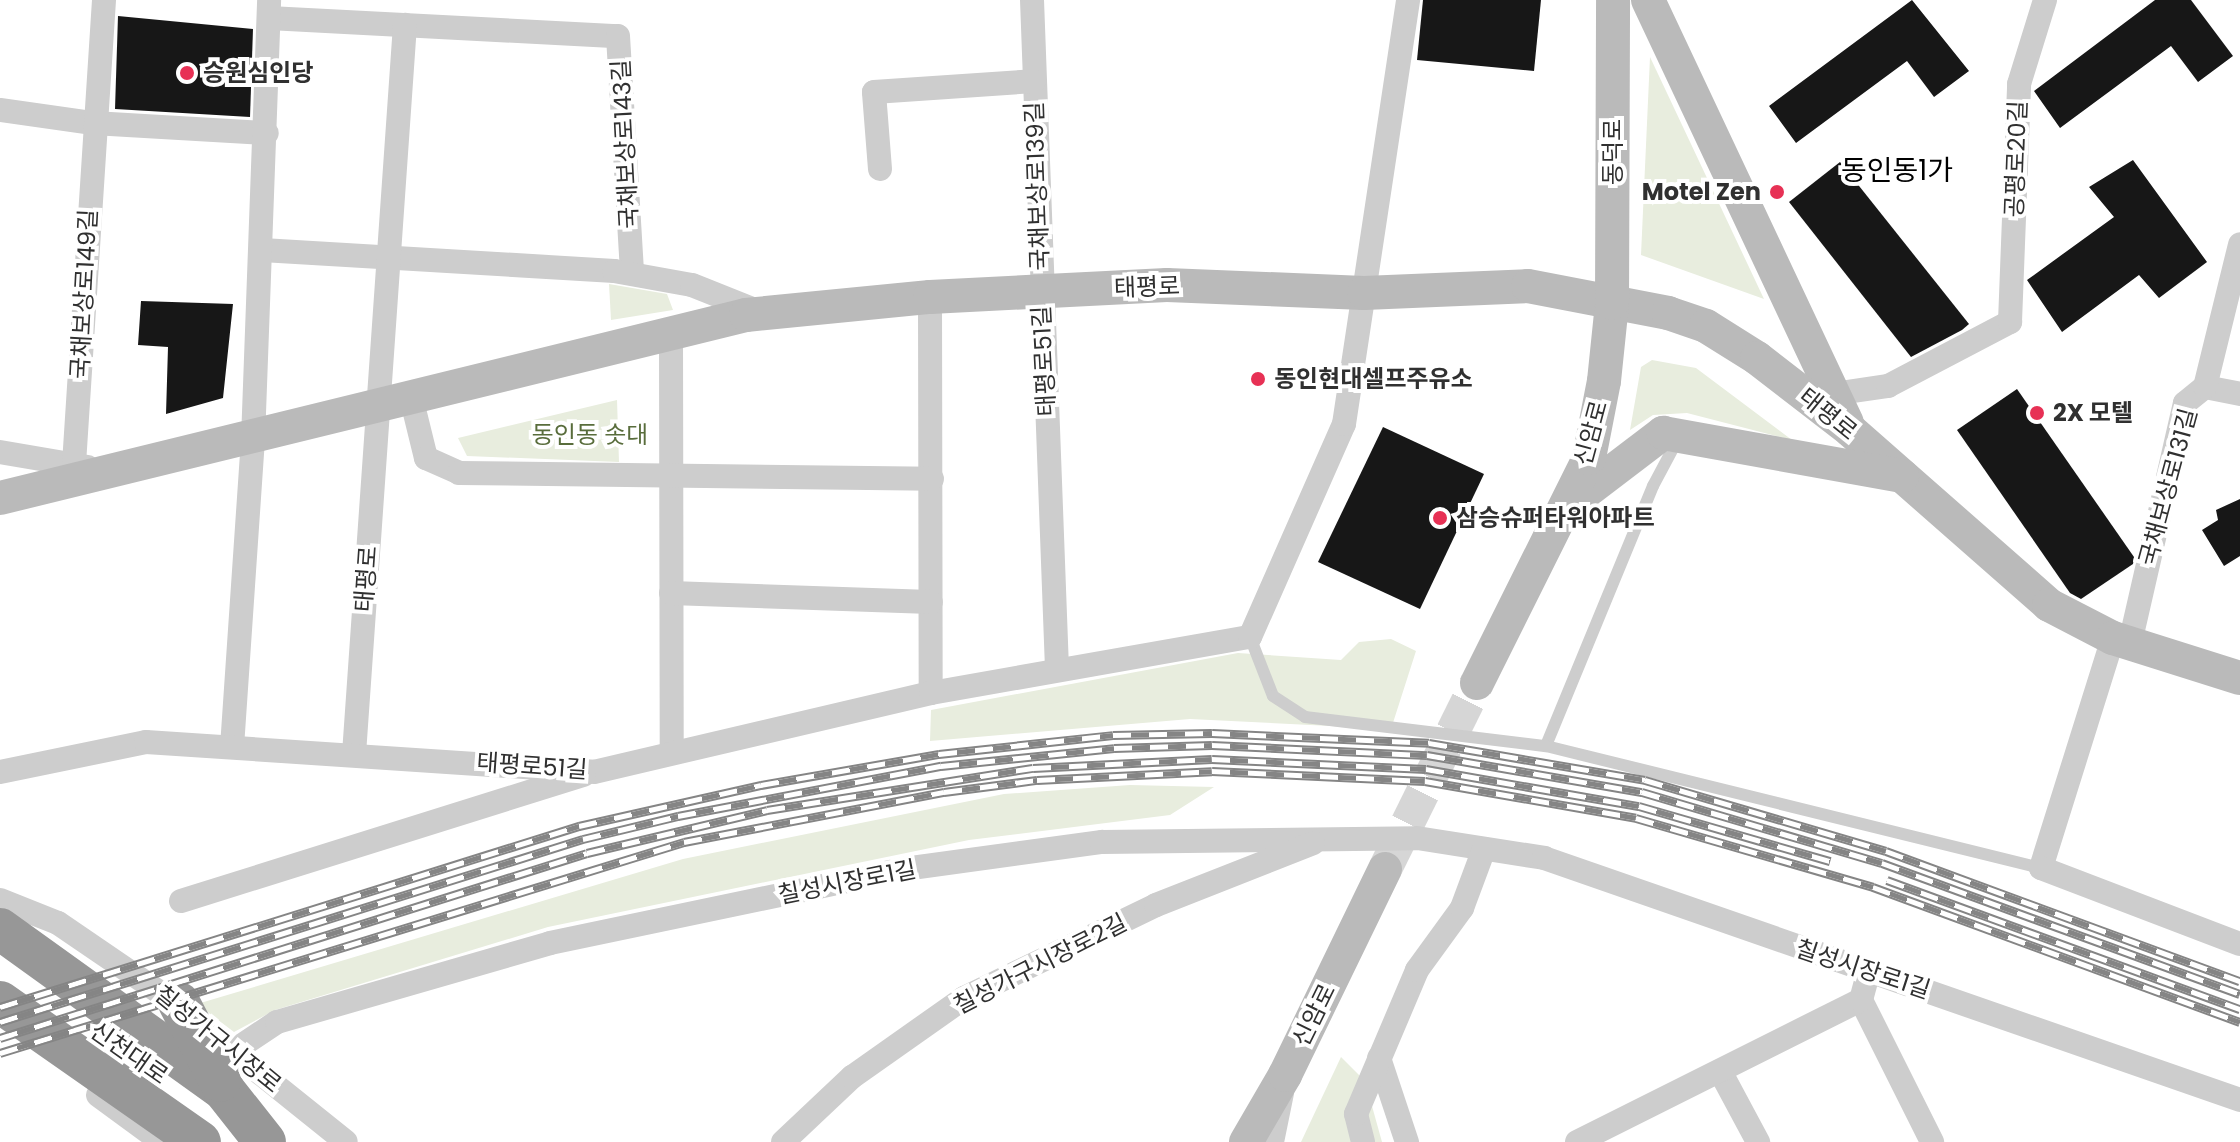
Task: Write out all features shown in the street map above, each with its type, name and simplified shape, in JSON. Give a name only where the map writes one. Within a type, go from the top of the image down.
[{"type":"highway","points":[[0,929],[228,1071]]},
{"type":"highway","name":"신천대로","points":[[0,962],[263,1142]]},
{"type":"highway","name":"신천대로","points":[[0,1002],[200,1142]]},
{"type":"highway","points":[[179,1003],[228,1071],[263,1142]]},
{"type":"highway","points":[[0,1029],[194,1142]]},
{"type":"main road","name":"동덕로","points":[[1612,303],[1613,0]]},
{"type":"main road","points":[[1648,0],[1850,430]]},
{"type":"main road","name":"태평로","points":[[0,498],[110,470],[253,440],[394,401],[763,314],[930,297],[1167,285],[1364,293],[1528,286],[1668,313],[1706,326],[1757,358],[1850,430],[2049,605],[2122,640],[2240,678]]},
{"type":"main road","name":"신암로","points":[[1477,683],[1589,458],[1612,303]]},
{"type":"main road","points":[[1564,508],[1663,433],[1902,476]]},
{"type":"main road","name":"신암로","points":[[1246,1142],[1285,1075],[1385,869]]},
{"type":"street","name":"국채보상로149길","points":[[74,464],[93,123],[104,0]]},
{"type":"street","name":"국채보상로139길","points":[[1032,0],[1041,292]]},
{"type":"street","points":[[1250,637],[1344,424],[1408,0]]},
{"type":"street","name":"공평로20길","points":[[1833,394],[1888,386],[2010,322],[2019,84],[2045,0]]},
{"type":"street","name":"국채보상로143길","points":[[253,440],[267,133],[269,9],[405,25],[618,36],[632,274]]},
{"type":"street","points":[[405,25],[389,258],[394,401],[426,458],[459,473],[932,479]]},
{"type":"street","name":"국채보상로139길","points":[[880,169],[874,92],[1034,81]]},
{"type":"street","points":[[0,110],[93,123],[267,133]]},
{"type":"street","name":"국채보상로131길","points":[[2041,868],[2122,640],[2185,403],[2205,387],[2240,244]]},
{"type":"street","points":[[262,250],[632,274],[692,285],[763,314]]},
{"type":"street","name":"태평로51길","points":[[1041,292],[1057,669]]},
{"type":"street","points":[[930,297],[931,693]]},
{"type":"street","points":[[671,334],[672,751]]},
{"type":"street","points":[[2205,387],[2240,394]]},
{"type":"street","name":"태평로","points":[[354,754],[394,401]]},
{"type":"street","points":[[232,747],[253,440]]},
{"type":"street","points":[[0,452],[110,470]]},
{"type":"street","points":[[671,593],[931,602]]},
{"type":"street","name":"태평로51길","points":[[0,772],[146,742],[594,772],[672,751],[931,693],[1250,637]]},
{"type":"street","points":[[181,901],[594,772]]},
{"type":"street","name":"칠성가구시장로2길","points":[[783,1142],[852,1077],[964,998],[1156,905],[1327,838]]},
{"type":"street","name":"칠성시장로1길","points":[[228,1071],[277,1022],[550,943],[904,869],[1102,842],[1417,838],[1544,858],[2240,1100]]},
{"type":"street","points":[[1363,1142],[1356,1114],[1379,1058],[1417,970],[1462,908],[1484,849]]},
{"type":"street","points":[[2041,868],[2240,944]]},
{"type":"street","name":"칠성가구시장로","points":[[0,900],[58,923],[179,1003]]},
{"type":"street","points":[[1869,971],[1861,1000],[1932,1142]]},
{"type":"street","points":[[1590,1139],[1861,1000]]},
{"type":"street","points":[[1379,1058],[1407,1142]]},
{"type":"street","points":[[54,1063],[162,1142]]},
{"type":"street","name":"칠성가구시장로","points":[[228,1071],[346,1142]]},
{"type":"street","points":[[1720,1071],[1758,1142]]},
{"type":"street","name":"신암로","points":[[1272,1142],[1285,1075]]},
{"type":"lane","points":[[1546,746],[1653,486],[1680,436]]},
{"type":"lane","points":[[1250,637],[1273,696],[1305,717],[1546,746],[2041,868]]},
{"type":"green space","points":[[1650,57],[1764,299],[1641,255]]},
{"type":"green space","points":[[609,284],[667,294],[673,310],[611,320]]},
{"type":"green space","points":[[1652,360],[1696,368],[1792,440],[1687,413],[1653,415],[1630,430],[1641,367]]},
{"type":"green space","name":"동인동 솟대","points":[[617,400],[619,462],[467,456],[458,438]]},
{"type":"green space","points":[[1391,639],[1416,651],[1391,729],[1190,719],[930,741],[931,710],[1238,653],[1341,660],[1359,642]]},
{"type":"green space","points":[[1130,785],[1214,787],[1170,815],[969,840],[548,927],[275,1010],[234,1032],[197,1004],[683,859],[1004,794]]},
{"type":"green space","points":[[1341,1057],[1365,1081],[1382,1142],[1301,1142]]},
{"type":"building","points":[[1423,0],[1541,0],[1534,71],[1417,60]]},
{"type":"building","points":[[1912,0],[1969,71],[1934,97],[1907,61],[1796,143],[1769,106]]},
{"type":"building","points":[[2155,0],[2191,0],[2233,56],[2198,82],[2171,46],[2060,128],[2034,91]]},
{"type":"building","name":"승원심인당","points":[[118,16],[253,29],[250,117],[115,109]]},
{"type":"building","points":[[2133,160],[2207,262],[2159,298],[2139,275],[2062,332],[2027,280],[2114,217],[2089,187]]},
{"type":"building","points":[[1840,162],[1969,324],[1962,330],[1911,357],[1789,202]]},
{"type":"building","points":[[141,301],[233,304],[223,398],[166,414],[168,347],[138,345]]},
{"type":"building","points":[[2017,389],[2134,557],[2133,564],[2081,599],[2070,593],[1957,430]]},
{"type":"building","name":"삼승슈퍼타워아파트","points":[[1383,427],[1484,474],[1420,609],[1318,562]]},
{"type":"building","points":[[2240,499],[2240,556],[2224,566],[2202,530],[2218,520],[2216,510]]},
{"type":"tunnel","points":[[1385,869],[1477,683]]},
{"type":"railway","points":[[0,1007],[579,826],[761,785],[939,754],[1113,735],[1212,733],[1429,743],[1645,780],[1886,851],[2240,981]]},
{"type":"railway","points":[[0,1022],[583,839],[678,816],[941,766],[1114,748],[1212,745],[1427,755],[1642,792],[1882,863],[2240,994]]},
{"type":"railway","points":[[0,1038],[587,853],[767,810],[1033,768],[1212,759],[1426,769],[1639,806],[1830,861]]},
{"type":"railway","points":[[0,1053],[684,842],[944,792],[1037,780],[1212,771],[1425,781],[1636,818],[1873,887],[2240,1022]]},
{"type":"railway","points":[[1887,880],[2240,1009]]},
{"type":"place","name":"승원심인당","points":[[187,73]]},
{"type":"place","name":"Motel Zen","points":[[1777,192]]},
{"type":"place","name":"동인현대셀프주유소","points":[[1258,379]]},
{"type":"place","name":"2X 모텔","points":[[2037,413]]},
{"type":"place","name":"삼승슈퍼타워아파트","points":[[1440,518]]},
{"type":"district","name":"동인동1가","points":[[1897,171]]}]
